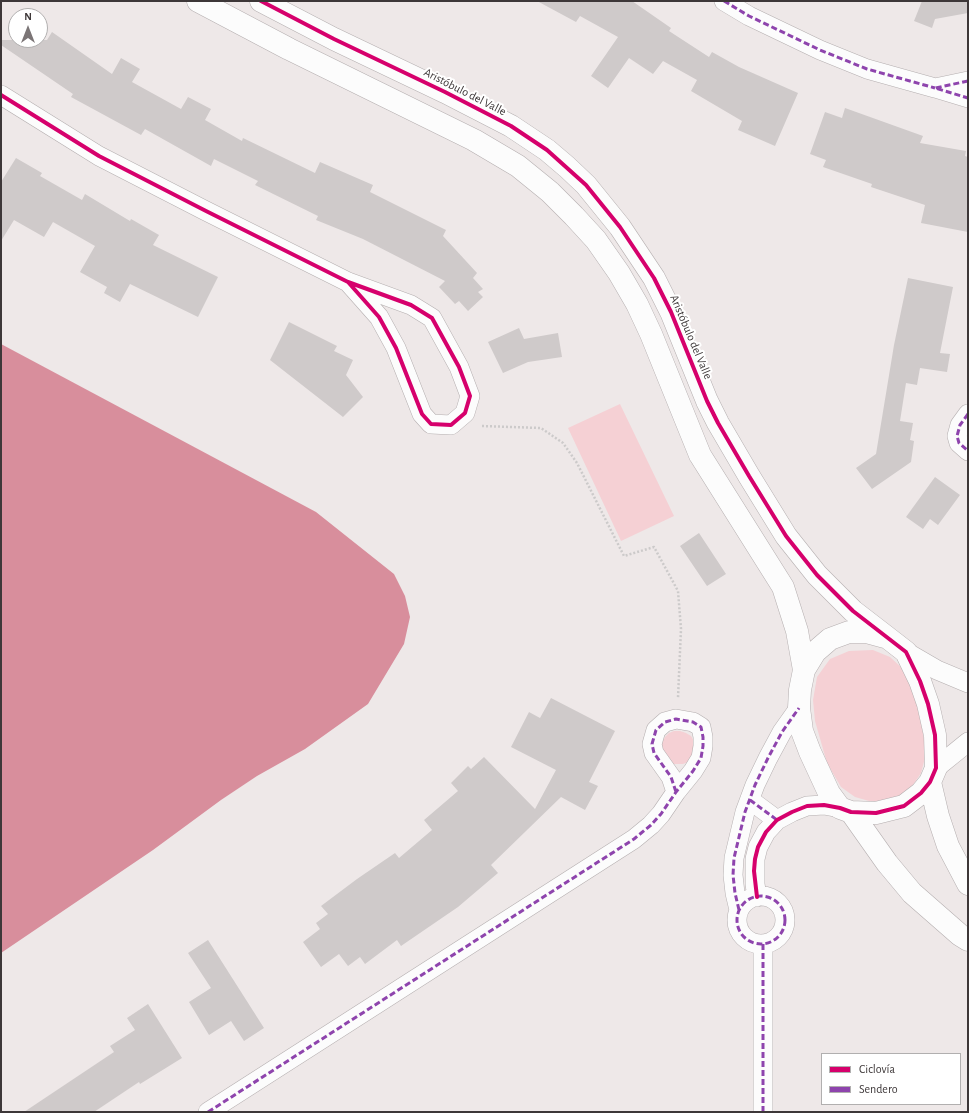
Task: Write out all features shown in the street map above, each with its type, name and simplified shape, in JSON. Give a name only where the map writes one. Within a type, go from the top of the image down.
[{"type":"street","points":[[198,1],[289,49],[474,140],[518,166],[550,192],[596,240],[637,304],[651,334],[700,455],[783,587],[797,631],[804,670]]},
{"type":"street","name":"Aristóbulo del Valle","points":[[261,1],[334,39],[445,92],[511,126],[547,150],[586,185],[620,227],[654,278],[671,312],[707,401],[718,423],[786,536],[817,575],[853,611],[906,652]]},
{"type":"street","points":[[724,1],[749,16],[820,50],[867,69],[968,98]]},
{"type":"street","points":[[935,88],[968,80]]},
{"type":"street","points":[[1,95],[99,156],[348,282],[411,305],[432,318],[459,367],[470,396],[465,413],[451,426],[431,424],[422,414],[396,348],[383,323],[348,282]]},
{"type":"street","points":[[968,414],[960,425],[957,436],[959,443],[968,452]]},
{"type":"street","points":[[888,638],[866,632],[849,632],[830,639],[815,652],[804,670],[800,690],[799,708],[802,731],[829,793],[846,810],[912,893],[960,935],[968,940]]},
{"type":"street","points":[[906,652],[937,670],[968,683]]},
{"type":"street","points":[[906,652],[920,681],[928,704],[935,735],[933,775],[938,816],[948,846],[968,884]]},
{"type":"street","points":[[739,910],[750,899],[757,897],[772,899],[778,903],[785,917],[782,932],[771,942],[763,944],[751,941],[742,934],[738,926],[739,910],[733,875],[734,858],[750,800],[768,758],[782,732],[799,708]]},
{"type":"street","points":[[208,1112],[634,838],[651,825],[661,814],[701,758],[703,736],[701,727],[693,722],[676,719],[665,722],[656,730],[652,744],[654,753],[671,777],[676,792]]},
{"type":"street","points":[[757,897],[754,884],[754,872],[758,847],[766,832],[777,820],[807,806],[824,805],[846,810],[876,813],[904,806],[921,793],[933,775],[968,742]]},
{"type":"street","points":[[750,800],[777,820]]},
{"type":"street","points":[[763,944],[763,1112]]},
{"type":"path","points":[[451,426],[541,428],[563,442],[577,464],[624,556],[654,547],[678,591],[681,629],[680,686],[676,719]]},
{"type":"shaded area","points":[[1,344],[316,512],[394,574],[405,596],[410,617],[404,644],[368,704],[305,749],[257,776],[221,800],[153,850],[1,953]]},
{"type":"shaded area","points":[[620,404],[674,516],[621,541],[568,428]]},
{"type":"shaded area","points":[[873,650],[890,657],[902,668],[912,686],[920,712],[926,754],[921,773],[913,785],[897,798],[885,801],[869,801],[855,797],[841,787],[827,763],[815,721],[813,700],[817,677],[830,659],[849,651]]},
{"type":"shaded area","points":[[674,731],[686,733],[691,736],[694,741],[695,753],[688,762],[683,764],[672,764],[661,747],[665,737]]},
{"type":"building","points":[[537,1],[632,1],[671,28],[669,31],[709,57],[712,52],[739,67],[798,93],[775,146],[738,130],[742,121],[691,91],[697,80],[663,61],[653,74],[629,58],[608,88],[591,76],[618,37],[580,16],[576,22]]},
{"type":"building","points":[[922,1],[968,1],[968,13],[935,19],[932,28],[914,21]]},
{"type":"building","points":[[52,32],[112,74],[121,58],[140,69],[132,82],[181,109],[188,97],[211,109],[205,120],[242,141],[243,138],[315,173],[320,162],[373,185],[370,192],[446,230],[443,236],[477,273],[473,278],[483,289],[478,292],[483,297],[468,311],[459,301],[455,304],[439,287],[445,281],[363,239],[316,220],[318,216],[255,185],[258,181],[214,159],[211,166],[145,129],[141,135],[71,97],[73,94],[1,45],[1,40],[8,40],[8,48],[48,48],[48,38]]},
{"type":"building","points":[[845,108],[923,136],[920,143],[966,151],[965,156],[968,157],[968,232],[921,223],[925,205],[871,187],[872,184],[823,167],[826,160],[810,154],[825,112],[842,118]]},
{"type":"building","points":[[16,158],[42,173],[40,176],[82,200],[85,194],[130,221],[131,219],[159,235],[153,245],[218,277],[198,317],[130,284],[120,302],[104,293],[107,287],[80,272],[95,246],[53,222],[44,237],[14,220],[1,241],[1,182]]},
{"type":"building","points":[[908,278],[953,287],[940,353],[950,354],[947,372],[920,368],[917,385],[906,383],[900,421],[913,423],[910,440],[914,441],[911,462],[872,489],[856,468],[876,454],[894,345]]},
{"type":"building","points":[[289,322],[337,346],[334,351],[353,360],[346,375],[363,397],[343,417],[270,360]]},
{"type":"building","points":[[519,328],[524,339],[558,333],[562,357],[528,362],[503,373],[488,342]]},
{"type":"building","points":[[935,477],[960,495],[938,525],[930,519],[923,529],[906,517]]},
{"type":"building","points":[[699,533],[726,574],[707,586],[680,546]]},
{"type":"building","points":[[551,698],[615,731],[589,782],[598,786],[585,810],[561,797],[491,865],[498,873],[458,907],[401,946],[397,940],[365,964],[360,957],[348,966],[339,954],[321,967],[303,942],[320,929],[316,923],[328,914],[321,906],[395,853],[399,858],[432,830],[424,820],[458,791],[451,783],[468,766],[471,769],[484,757],[535,809],[556,770],[511,747],[529,712],[540,718]]},
{"type":"building","points":[[208,940],[264,1028],[244,1041],[231,1021],[209,1035],[189,1002],[211,988],[188,953]]},
{"type":"building","points":[[148,1004],[182,1058],[140,1084],[139,1082],[94,1112],[24,1112],[114,1052],[110,1046],[135,1030],[127,1018]]},
{"type":"marked path","points":[[724,1],[749,16],[820,50],[867,69],[935,88]]},
{"type":"marked path","points":[[968,81],[935,88],[968,98]]},
{"type":"marked path","points":[[968,414],[960,425],[957,436],[959,443],[968,451]]},
{"type":"marked path","points":[[739,910],[733,875],[734,858],[745,812],[755,785],[768,758],[782,732],[799,708]]},
{"type":"marked path","points":[[208,1112],[634,839],[651,825],[661,814],[701,758],[703,746],[701,727],[693,722],[676,719],[665,722],[656,730],[652,744],[654,753],[671,777],[676,792]]},
{"type":"marked path","points":[[750,800],[777,820]]},
{"type":"marked path","points":[[761,896],[770,898],[778,903],[783,911],[785,920],[783,929],[778,937],[770,942],[761,944],[752,942],[744,937],[739,929],[737,920],[739,911],[744,903],[752,898],[761,896]]},
{"type":"marked path","points":[[763,944],[763,1112]]},
{"type":"cycle path","points":[[261,1],[334,39],[445,92],[511,126],[547,150],[586,185],[620,227],[654,278],[671,312],[707,401],[718,423],[786,536],[817,575],[853,611],[906,652],[920,681],[928,704],[935,735],[936,768],[930,782],[921,793],[904,806],[876,813],[851,812],[824,805],[807,806],[777,820],[766,832],[758,847],[754,871],[757,897]]},
{"type":"cycle path","points":[[1,95],[99,156],[348,282],[411,305],[432,318],[459,367],[470,396],[465,413],[451,425],[431,424],[422,414],[396,348],[379,317],[348,282]]}]
